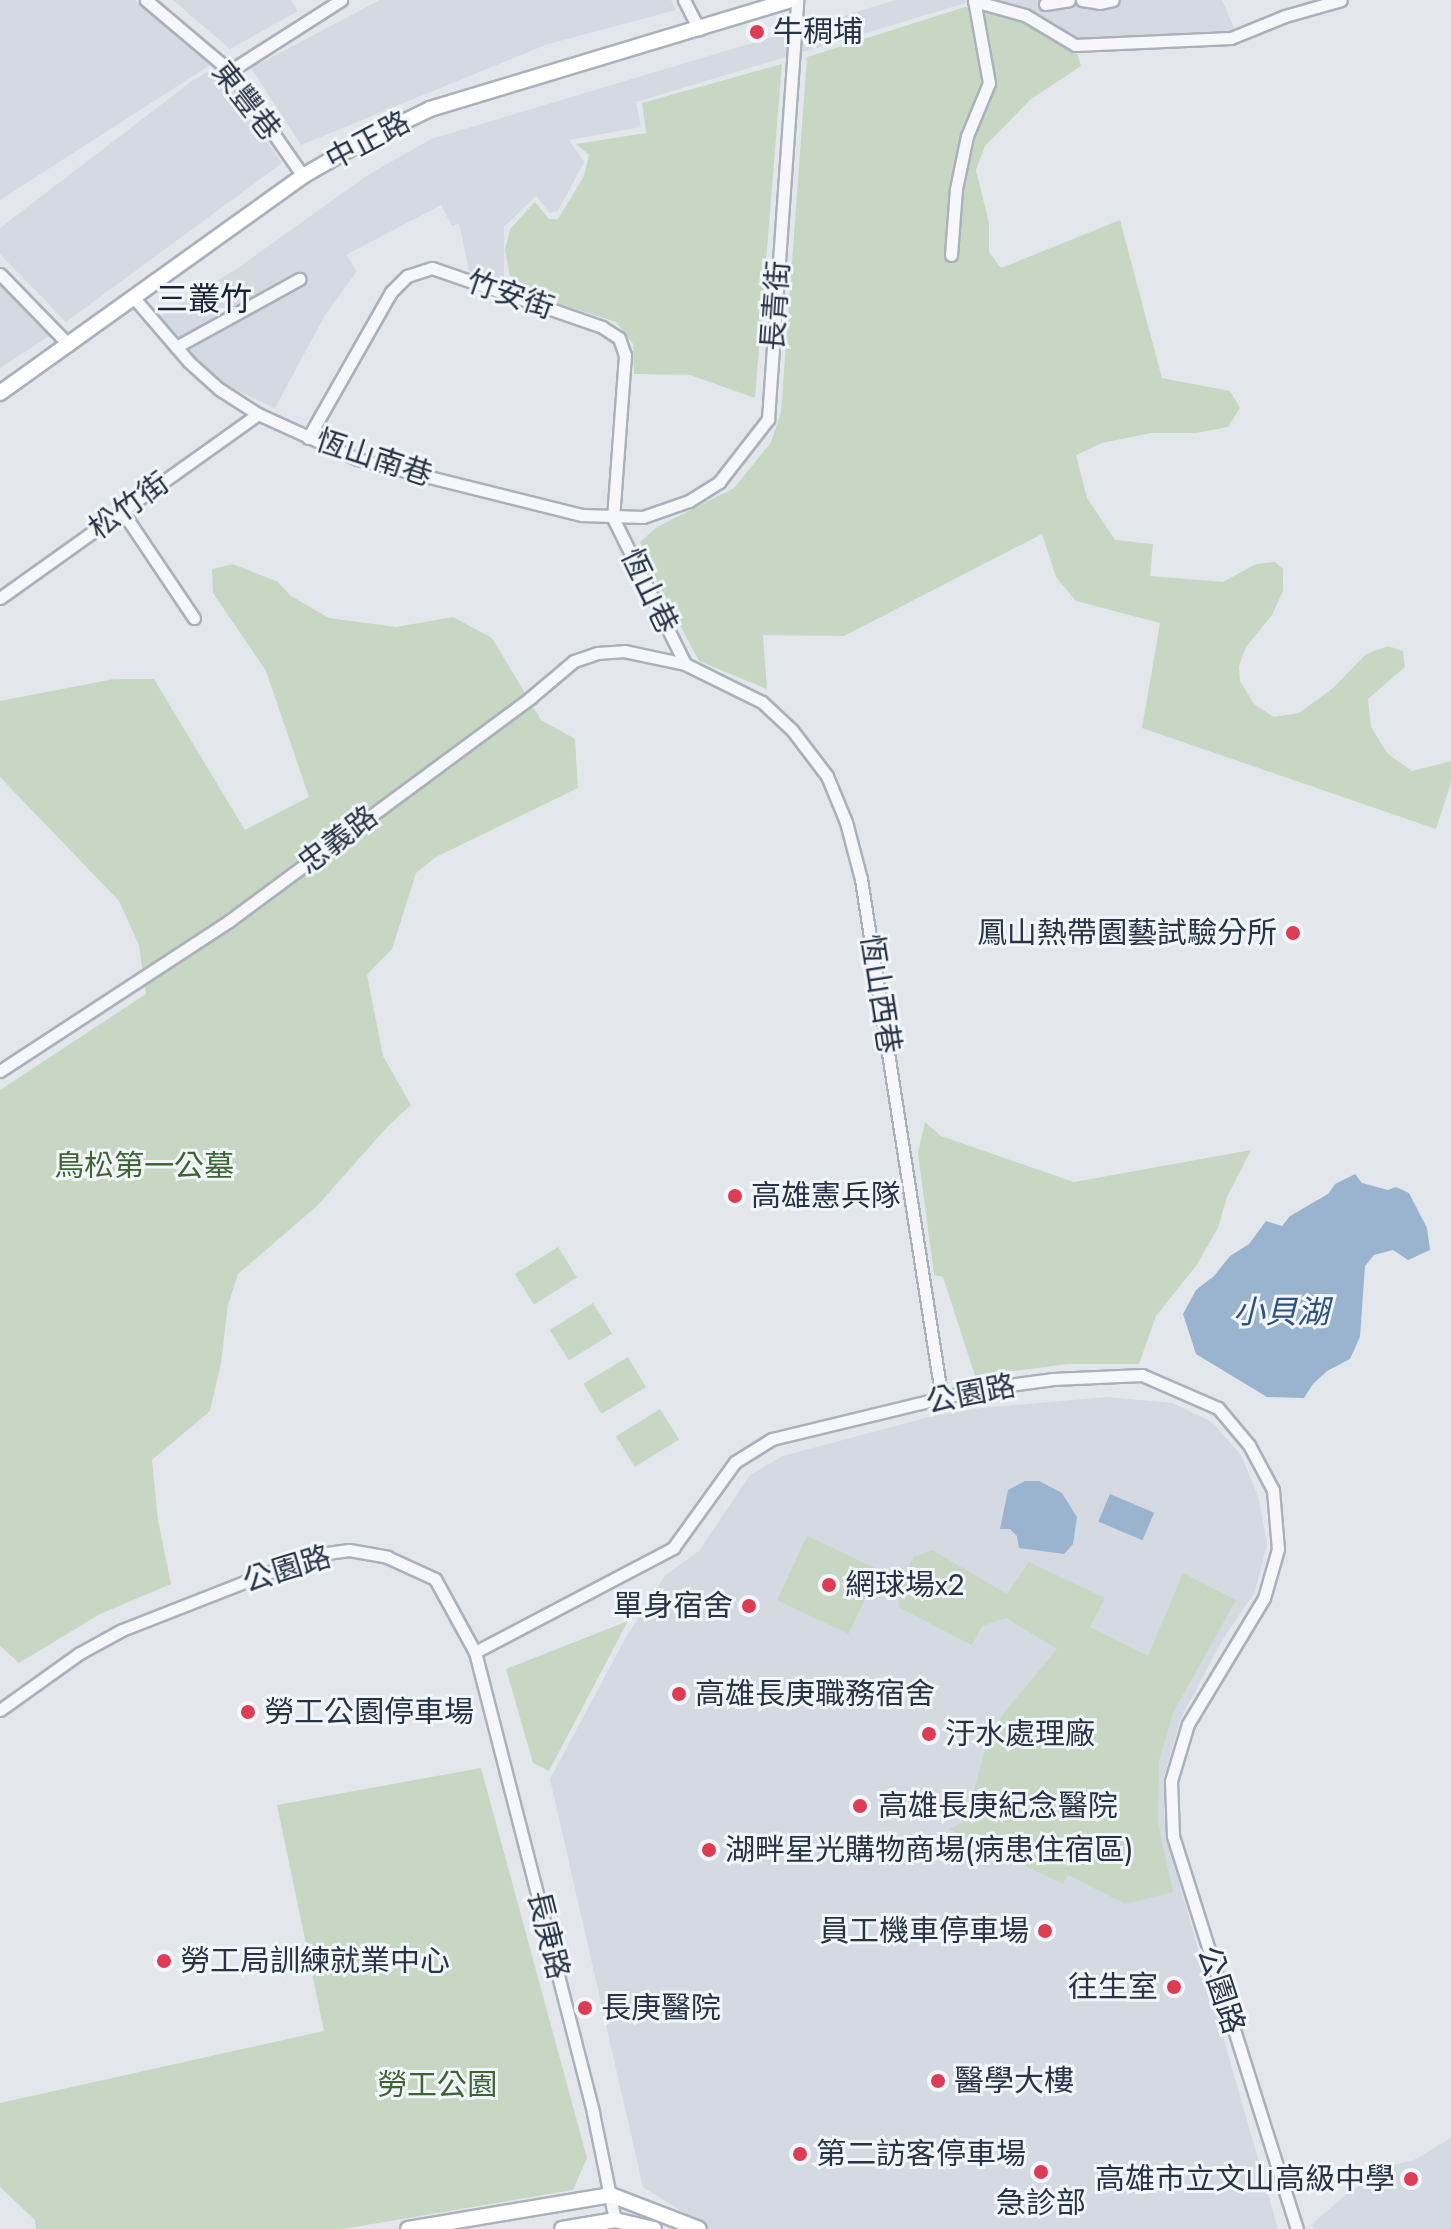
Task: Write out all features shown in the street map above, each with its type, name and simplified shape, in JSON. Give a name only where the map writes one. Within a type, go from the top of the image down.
[{"type":"main road","name":"中正路","points":[[0,393],[303,176],[430,109],[790,0]]},
{"type":"main road","points":[[408,2229],[611,2195],[699,2229]]},
{"type":"main road","points":[[562,2229],[615,2220],[654,2229]]},
{"type":"street","name":"東豐巷","points":[[146,0],[230,71],[303,176]]},
{"type":"street","points":[[230,71],[341,0]]},
{"type":"street","points":[[684,0],[699,29]]},
{"type":"street","name":"長青街","points":[[613,518],[643,517],[689,501],[719,482],[768,419],[797,0]]},
{"type":"street","points":[[951,255],[956,189],[967,136],[989,83],[974,0],[1025,15],[1075,45],[1231,38],[1285,16],[1341,0]]},
{"type":"street","points":[[1045,4],[1069,0]]},
{"type":"street","points":[[1082,0],[1100,3],[1113,0]]},
{"type":"street","name":"竹安街","points":[[308,438],[391,292],[407,276],[432,268],[602,327],[619,338],[625,355],[613,518]]},
{"type":"street","points":[[0,274],[69,345]]},
{"type":"street","points":[[176,347],[299,279]]},
{"type":"street","name":"恆山南巷","points":[[134,298],[176,347],[219,389],[258,414],[308,438],[357,459],[582,515],[613,518]]},
{"type":"street","name":"松竹街","points":[[0,598],[258,414]]},
{"type":"street","points":[[122,511],[194,618]]},
{"type":"street","name":"恆山巷","points":[[613,518],[685,664]]},
{"type":"street","name":"忠義路","points":[[0,1071],[229,921],[530,698],[574,661],[597,653],[624,651],[685,664]]},
{"type":"street","name":"恆山西巷","points":[[685,664],[762,702],[792,730],[827,776],[846,822],[864,894],[942,1400]]},
{"type":"street","name":"公園路","points":[[0,1710],[80,1653],[122,1630],[263,1573],[325,1553],[349,1550],[387,1557],[435,1579],[475,1652],[673,1548],[735,1462],[772,1439],[979,1389],[1053,1379],[1142,1375],[1218,1408],[1249,1445],[1273,1490],[1278,1549],[1264,1598],[1188,1724],[1171,1781],[1173,1836],[1297,2229]]},
{"type":"street","name":"長庚路","points":[[475,1652],[593,2113],[615,2220]]},
{"type":"shaded area","points":[[0,0],[135,0],[210,65],[0,200]]},
{"type":"shaded area","points":[[173,0],[290,0],[298,11],[230,49]]},
{"type":"shaded area","points":[[380,0],[671,0],[676,10],[548,44],[301,145],[251,68]]},
{"type":"shaded area","points":[[896,0],[1222,0],[1236,32],[1185,40],[1080,41],[1025,11],[969,2],[636,102],[641,127],[569,140],[584,162],[558,211],[550,213],[536,196],[504,227],[504,284],[469,271],[459,223],[452,226],[441,205],[346,255],[357,271],[325,315],[275,408],[219,382],[158,317],[235,270],[368,175],[431,139]]},
{"type":"shaded area","points":[[217,67],[282,163],[66,322],[0,254],[0,228],[192,81]]},
{"type":"shaded area","points":[[0,283],[51,335],[0,368]]},
{"type":"shaded area","name":"高雄長庚紀念醫院","points":[[1107,1397],[1172,1403],[1212,1422],[1241,1455],[1258,1496],[1267,1544],[1255,1592],[1223,1639],[1181,1718],[1164,1776],[1165,1833],[1278,2229],[710,2229],[643,2187],[550,1779],[626,1637],[665,1575],[699,1551],[750,1475],[783,1456],[933,1416],[981,1408]]},
{"type":"shaded area","name":"高雄市立文山高級中學","points":[[1451,2138],[1451,2229],[1314,2229],[1312,2224],[1348,2193],[1393,2165],[1414,2160]]},
{"type":"green space","points":[[965,7],[1032,22],[1076,50],[1081,66],[1031,99],[985,146],[976,170],[989,223],[989,252],[1001,268],[1120,220],[1162,378],[1230,391],[1240,408],[1228,427],[1196,433],[1151,433],[1102,443],[1076,455],[1087,498],[1115,540],[1153,544],[1150,576],[1223,582],[1256,564],[1275,562],[1283,569],[1283,591],[1272,615],[1246,647],[1239,666],[1240,681],[1254,704],[1274,717],[1299,713],[1333,688],[1366,654],[1388,646],[1403,651],[1405,667],[1368,699],[1371,727],[1388,754],[1412,771],[1451,761],[1451,783],[1436,829],[1142,728],[1160,623],[1076,601],[1056,577],[1042,534],[844,636],[763,635],[767,689],[699,661],[643,556],[640,542],[657,527],[734,488],[771,442],[781,412],[807,57]]},
{"type":"green space","points":[[782,64],[755,398],[690,375],[634,374],[633,344],[616,322],[512,289],[505,250],[510,229],[535,202],[549,219],[558,219],[584,176],[589,155],[576,144],[646,133],[642,103]]},
{"type":"green space","name":"鳥松第一公墓","points":[[233,564],[278,582],[291,596],[329,618],[396,627],[453,617],[492,638],[541,720],[575,739],[578,788],[436,857],[416,873],[392,949],[367,975],[383,1056],[411,1105],[388,1126],[318,1205],[238,1274],[228,1305],[221,1363],[210,1411],[152,1460],[158,1520],[171,1584],[100,1614],[19,1663],[0,1646],[0,1090],[146,994],[139,945],[119,901],[0,777],[0,701],[114,679],[154,679],[245,830],[309,797],[266,671],[213,593],[212,569]]},
{"type":"green space","points":[[925,1122],[941,1136],[1074,1182],[1251,1150],[1227,1197],[1218,1228],[1196,1266],[1156,1316],[1139,1364],[1068,1364],[975,1376],[943,1277],[934,1275],[918,1153]]},
{"type":"green space","points":[[558,1247],[577,1278],[534,1305],[515,1274]]},
{"type":"green space","points":[[593,1303],[612,1334],[569,1361],[550,1330]]},
{"type":"green space","points":[[628,1357],[646,1387],[601,1414],[583,1384]]},
{"type":"green space","points":[[660,1409],[679,1440],[635,1467],[616,1437]]},
{"type":"green space","name":"網球場x2","points":[[807,1536],[879,1569],[849,1634],[777,1600]]},
{"type":"green space","points":[[932,1550],[1007,1594],[1029,1562],[1105,1598],[1090,1627],[1148,1656],[1183,1573],[1236,1600],[1173,1713],[1159,1761],[1158,1823],[1173,1892],[1125,1904],[1068,1875],[1063,1884],[949,1829],[976,1815],[974,1791],[987,1742],[1003,1714],[1057,1649],[1006,1618],[982,1626],[972,1645],[898,1607],[905,1572],[914,1557]]},
{"type":"green space","points":[[628,1621],[549,1771],[533,1763],[506,1669]]},
{"type":"green space","name":"勞工公園","points":[[481,1768],[587,2158],[573,2190],[343,2229],[36,2229],[35,2220],[0,2187],[0,2103],[324,2031],[277,1805]]},
{"type":"water","name":"小貝湖","points":[[1355,1174],[1362,1183],[1388,1190],[1396,1187],[1409,1193],[1427,1228],[1430,1250],[1408,1260],[1393,1250],[1374,1255],[1365,1266],[1360,1337],[1350,1359],[1327,1371],[1304,1398],[1267,1397],[1196,1354],[1183,1314],[1196,1290],[1214,1276],[1230,1256],[1249,1244],[1266,1221],[1282,1226],[1290,1216],[1328,1194],[1335,1184]]},
{"type":"water","points":[[1025,1481],[1039,1481],[1062,1493],[1077,1517],[1073,1544],[1064,1554],[1019,1548],[1017,1536],[1010,1529],[1000,1529],[1008,1490]]},
{"type":"water","points":[[1110,1494],[1154,1513],[1142,1540],[1098,1522]]},
{"type":"place","name":"牛稠埔","points":[[757,32]]},
{"type":"place","name":"鳳山熱帶園藝試驗分所","points":[[1293,933]]},
{"type":"place","name":"高雄憲兵隊","points":[[735,1196]]},
{"type":"place","name":"網球場x2","points":[[829,1585]]},
{"type":"place","name":"單身宿舍","points":[[749,1606]]},
{"type":"place","name":"高雄長庚職務宿舍","points":[[679,1694]]},
{"type":"place","name":"勞工公園停車場","points":[[248,1712]]},
{"type":"place","name":"汙水處理廠","points":[[929,1734]]},
{"type":"place","name":"高雄長庚紀念醫院","points":[[860,1806]]},
{"type":"place","name":"湖畔星光購物商場(病患住宿區)","points":[[709,1850]]},
{"type":"place","name":"員工機車停車場","points":[[1045,1931]]},
{"type":"place","name":"勞工局訓練就業中心","points":[[164,1961]]},
{"type":"place","name":"往生室","points":[[1174,1987]]},
{"type":"place","name":"長庚醫院","points":[[585,2008]]},
{"type":"place","name":"醫學大樓","points":[[938,2081]]},
{"type":"place","name":"第二訪客停車場","points":[[800,2154]]},
{"type":"place","name":"急診部","points":[[1041,2172]]},
{"type":"place","name":"高雄市立文山高級中學","points":[[1411,2179]]},
{"type":"district","name":"三叢竹","points":[[204,299]]}]
